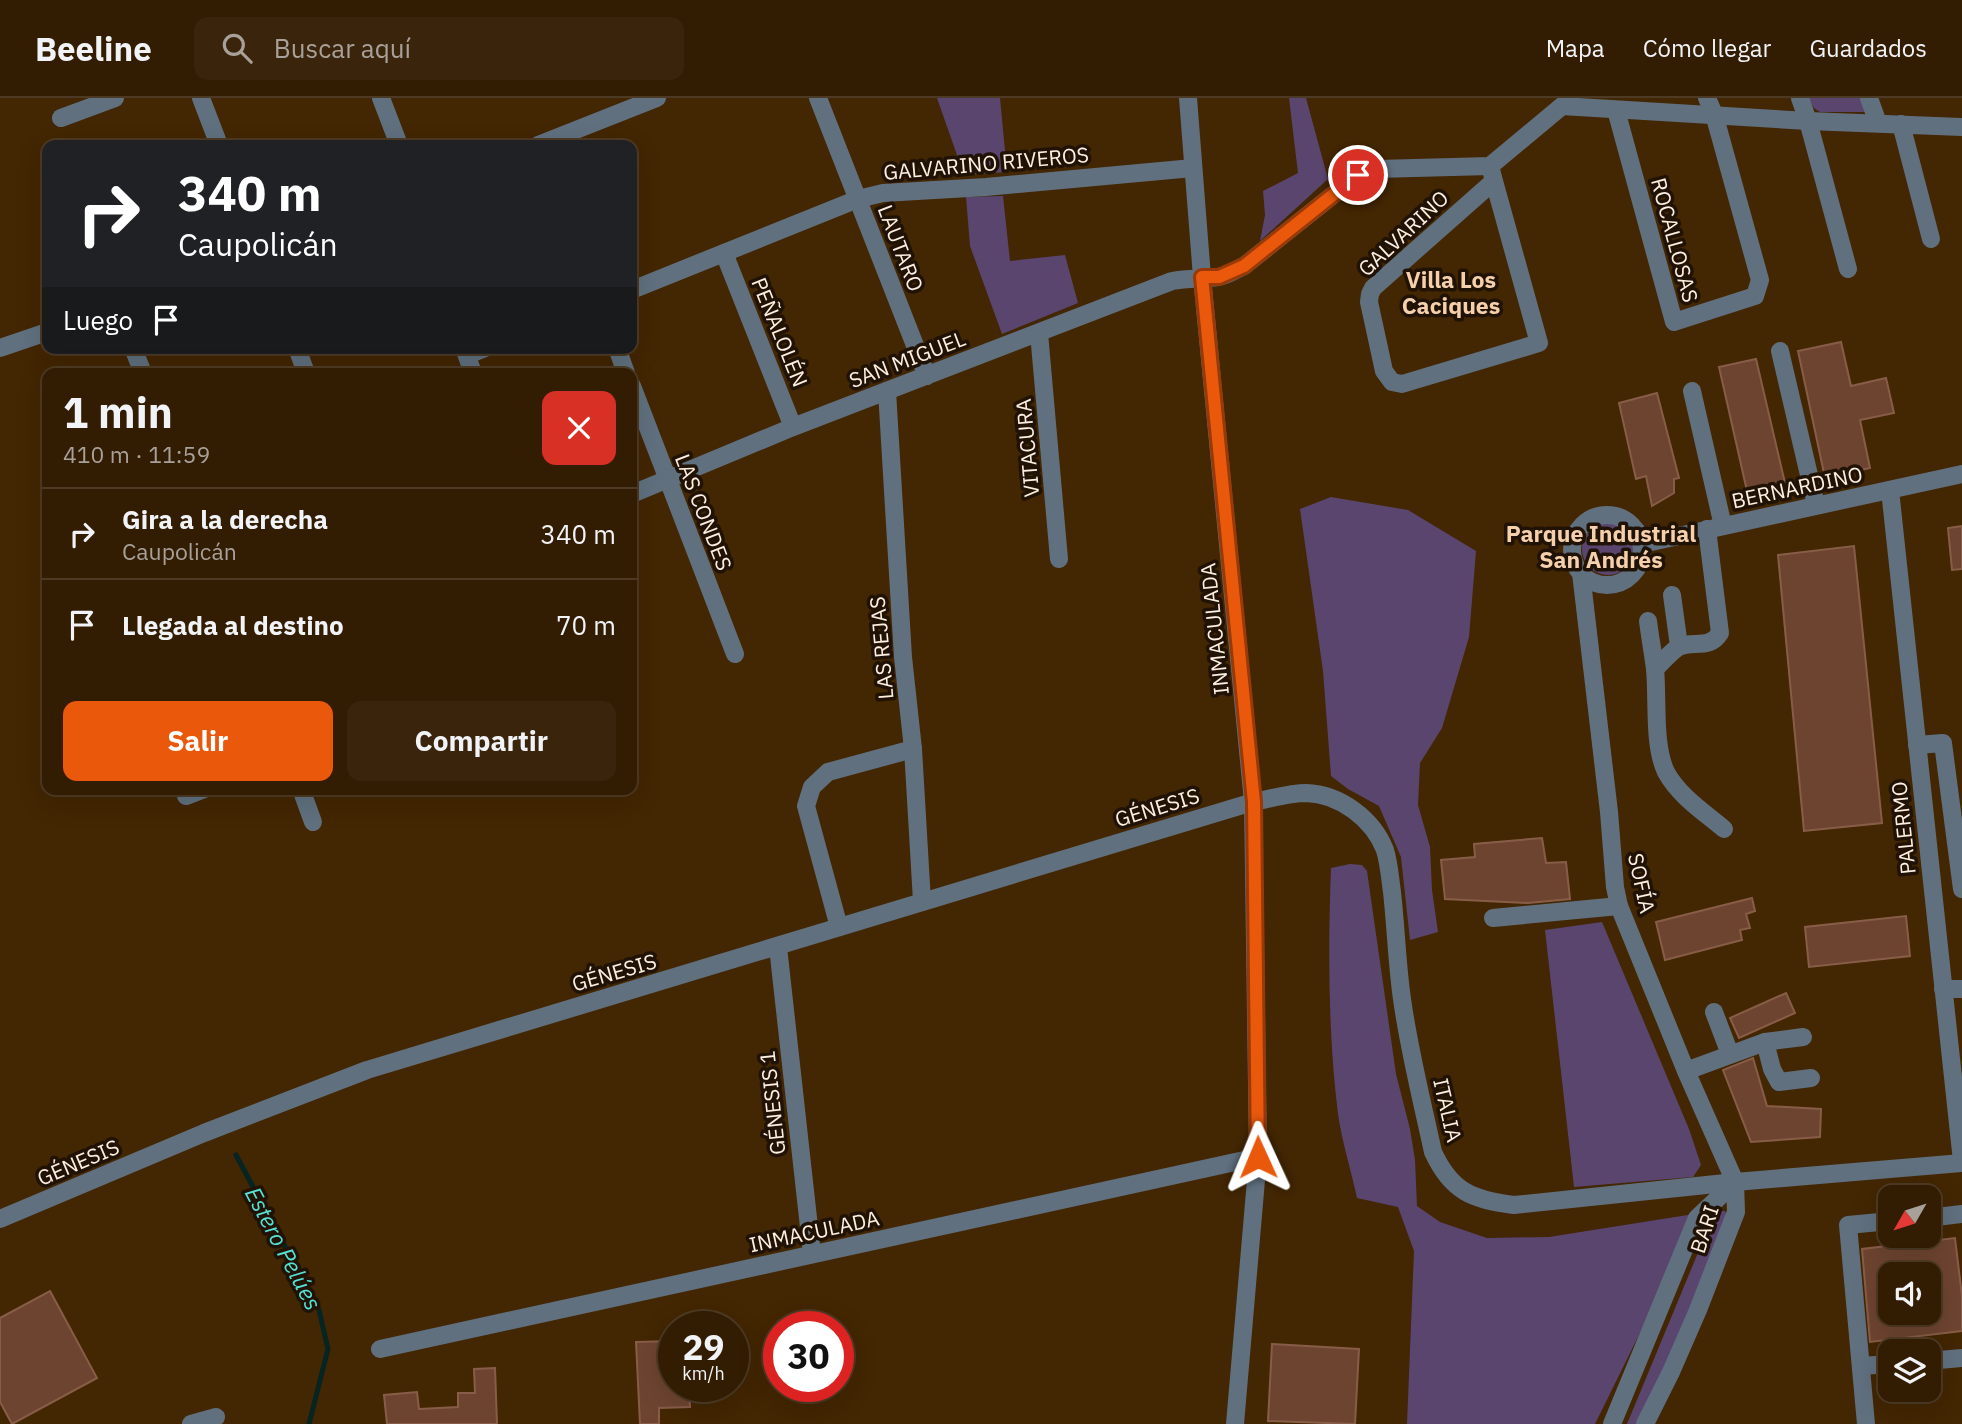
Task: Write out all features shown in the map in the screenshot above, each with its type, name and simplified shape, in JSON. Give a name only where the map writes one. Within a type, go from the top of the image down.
[{"type":"street","points":[[61,118],[115,98]]},
{"type":"street","points":[[201,98],[217,140]]},
{"type":"street","points":[[381,98],[397,140]]},
{"type":"street","points":[[551,140],[657,98]]},
{"type":"street","name":"LAUTARO","points":[[818,98],[926,376]]},
{"type":"street","name":"INMACULADA","points":[[1188,98],[1202,277],[1254,802],[1258,1157],[1235,1424]]},
{"type":"street","points":[[1800,98],[1848,269]]},
{"type":"street","points":[[1869,98],[1878,123]]},
{"type":"street","points":[[1492,174],[1564,102],[1616,110],[1711,106],[1808,121],[1962,127]]},
{"type":"street","name":"ROCALLOSAS","points":[[1616,110],[1674,322],[1755,296],[1760,280],[1711,106]]},
{"type":"street","points":[[1901,124],[1931,239]]},
{"type":"street","name":"GALVARINO RIVEROS","points":[[637,288],[858,199],[883,192],[986,187],[1193,168]]},
{"type":"street","name":"SAN MIGUEL","points":[[637,492],[793,428],[1172,281],[1219,277],[1244,266],[1341,188],[1367,171],[1492,174]]},
{"type":"street","name":"GALVARINO","points":[[1492,174],[1539,343],[1402,384],[1392,382],[1384,371],[1369,302],[1370,294],[1373,288],[1492,174]]},
{"type":"street","name":"PEÑALOLÉN","points":[[724,253],[793,428]]},
{"type":"street","name":"VITACURA","points":[[1039,333],[1059,559]]},
{"type":"street","points":[[0,348],[42,334]]},
{"type":"street","points":[[1780,351],[1816,505]]},
{"type":"street","name":"LAS REJAS","points":[[887,391],[903,657],[913,749],[922,901]]},
{"type":"street","points":[[1655,669],[1679,646],[1711,643],[1720,633],[1715,528],[1692,391]]},
{"type":"street","name":"LAS CONDES","points":[[637,399],[735,654]]},
{"type":"street","name":"BERNARDINO","points":[[1642,544],[1962,474]]},
{"type":"street","name":"PALERMO","points":[[1890,490],[1962,1162]]},
{"type":"street","points":[[1598,516],[1620,517],[1638,533],[1642,544],[1639,566],[1623,582],[1601,584],[1590,580],[1581,573],[1575,563],[1574,540],[1587,522],[1598,516]]},
{"type":"street","name":"SOFÍA","points":[[1581,573],[1619,905],[1735,1182]]},
{"type":"street","points":[[1672,595],[1679,646]]},
{"type":"street","points":[[1648,621],[1655,669],[1660,756],[1677,788],[1724,828]]},
{"type":"street","points":[[1917,745],[1942,743],[1961,886],[1932,886]]},
{"type":"street","points":[[839,927],[806,806],[812,786],[828,772],[913,749]]},
{"type":"street","name":"ITALIA","points":[[1254,802],[1305,793],[1334,799],[1360,815],[1384,848],[1396,925],[1404,1009],[1433,1152],[1439,1166],[1459,1189],[1491,1202],[1514,1205],[1962,1162]]},
{"type":"street","points":[[303,795],[313,822]]},
{"type":"street","name":"GÉNESIS","points":[[0,1219],[204,1133],[367,1070],[1254,802]]},
{"type":"street","points":[[1493,918],[1619,905]]},
{"type":"street","name":"GÉNESIS 1","points":[[778,947],[812,1254]]},
{"type":"street","points":[[1943,989],[1962,989]]},
{"type":"street","points":[[1714,1012],[1730,1054]]},
{"type":"street","points":[[1686,1070],[1765,1042],[1803,1037]]},
{"type":"street","points":[[1765,1042],[1772,1069],[1779,1082],[1811,1078]]},
{"type":"street","name":"INMACULADA","points":[[380,1349],[1258,1157]]},
{"type":"street","name":"BARI","points":[[1612,1424],[1697,1218],[1735,1182]]},
{"type":"street","name":"BARI","points":[[1645,1424],[1698,1310],[1736,1212],[1735,1182]]},
{"type":"street","points":[[1941,1216],[1962,1214]]},
{"type":"street","points":[[1866,1424],[1848,1225],[1878,1222]]},
{"type":"street","points":[[1941,1360],[1962,1358]]},
{"type":"street","points":[[1860,1366],[1878,1365]]},
{"type":"street","points":[[191,1424],[216,1417]]},
{"type":"shaded area","points":[[937,98],[1000,98],[1007,172],[964,175]]},
{"type":"shaded area","points":[[1289,98],[1306,98],[1328,179],[1260,241],[1265,215],[1263,191],[1298,173]]},
{"type":"shaded area","points":[[1807,98],[1864,98],[1865,112],[1820,112]]},
{"type":"shaded area","points":[[1003,196],[1010,261],[1065,255],[1078,303],[1002,334],[970,246],[966,197]]},
{"type":"shaded area","points":[[1331,497],[1408,510],[1476,551],[1469,637],[1442,728],[1420,763],[1418,805],[1430,847],[1438,932],[1410,940],[1401,857],[1379,806],[1331,776],[1323,671],[1300,509]]},
{"type":"shaded area","points":[[1608,523],[1618,525],[1626,531],[1632,539],[1632,559],[1626,567],[1618,573],[1608,575],[1598,573],[1590,567],[1584,559],[1582,549],[1584,539],[1590,531],[1598,525]]},
{"type":"shaded area","points":[[1350,864],[1362,865],[1367,871],[1396,1074],[1415,1160],[1417,1206],[1440,1222],[1487,1238],[1549,1237],[1694,1214],[1674,1264],[1595,1424],[1407,1424],[1414,1251],[1398,1207],[1357,1198],[1340,1124],[1335,1084],[1330,991],[1331,868]]},
{"type":"shaded area","points":[[1602,922],[1689,1129],[1701,1165],[1693,1177],[1574,1187],[1545,930]]},
{"type":"shaded area","points":[[1725,1211],[1728,1218],[1647,1424],[1627,1424],[1712,1219]]},
{"type":"building","points":[[1841,342],[1851,386],[1886,378],[1894,413],[1860,420],[1870,468],[1825,478],[1798,351]]},
{"type":"building","points":[[1756,359],[1785,483],[1747,491],[1719,367]]},
{"type":"building","points":[[1657,393],[1679,478],[1674,479],[1674,493],[1652,506],[1646,476],[1636,479],[1619,403]]},
{"type":"building","points":[[1962,526],[1962,569],[1952,570],[1948,528]]},
{"type":"building","points":[[1854,546],[1882,823],[1804,831],[1778,555]]},
{"type":"building","points":[[1542,838],[1546,863],[1566,862],[1570,899],[1528,903],[1445,899],[1441,860],[1475,857],[1474,844]]},
{"type":"building","points":[[1752,898],[1755,911],[1746,914],[1750,928],[1740,930],[1742,940],[1665,960],[1656,922]]},
{"type":"building","points":[[1906,916],[1910,956],[1809,967],[1805,927]]},
{"type":"building","points":[[1786,993],[1795,1013],[1739,1038],[1730,1018]]},
{"type":"building","points":[[1753,1058],[1767,1106],[1821,1109],[1820,1137],[1751,1142],[1723,1070]]},
{"type":"building","points":[[1955,1238],[1962,1296],[1962,1331],[1870,1342],[1862,1249],[1941,1248],[1941,1240]]},
{"type":"building","points":[[50,1291],[97,1378],[12,1424],[0,1402],[0,1318]]},
{"type":"building","points":[[658,1341],[658,1402],[690,1402],[690,1407],[659,1408],[659,1424],[640,1424],[636,1342]]},
{"type":"building","points":[[1272,1344],[1359,1349],[1355,1424],[1268,1421]]},
{"type":"building","points":[[495,1368],[497,1424],[387,1424],[384,1395],[417,1392],[419,1409],[458,1407],[458,1393],[475,1393],[474,1369]]},
{"type":"waterway","name":"Estero Pelúes","points":[[236,1155],[319,1310],[328,1349],[309,1424]]},
{"type":"district","name":"Villa Los Caciques","points":[[1451,292]]},
{"type":"district","name":"Parque Industrial San Andrés","points":[[1601,546]]},
{"type":"route","points":[[1258,1157],[1254,802],[1202,277],[1219,277],[1244,266],[1358,175]]}]
